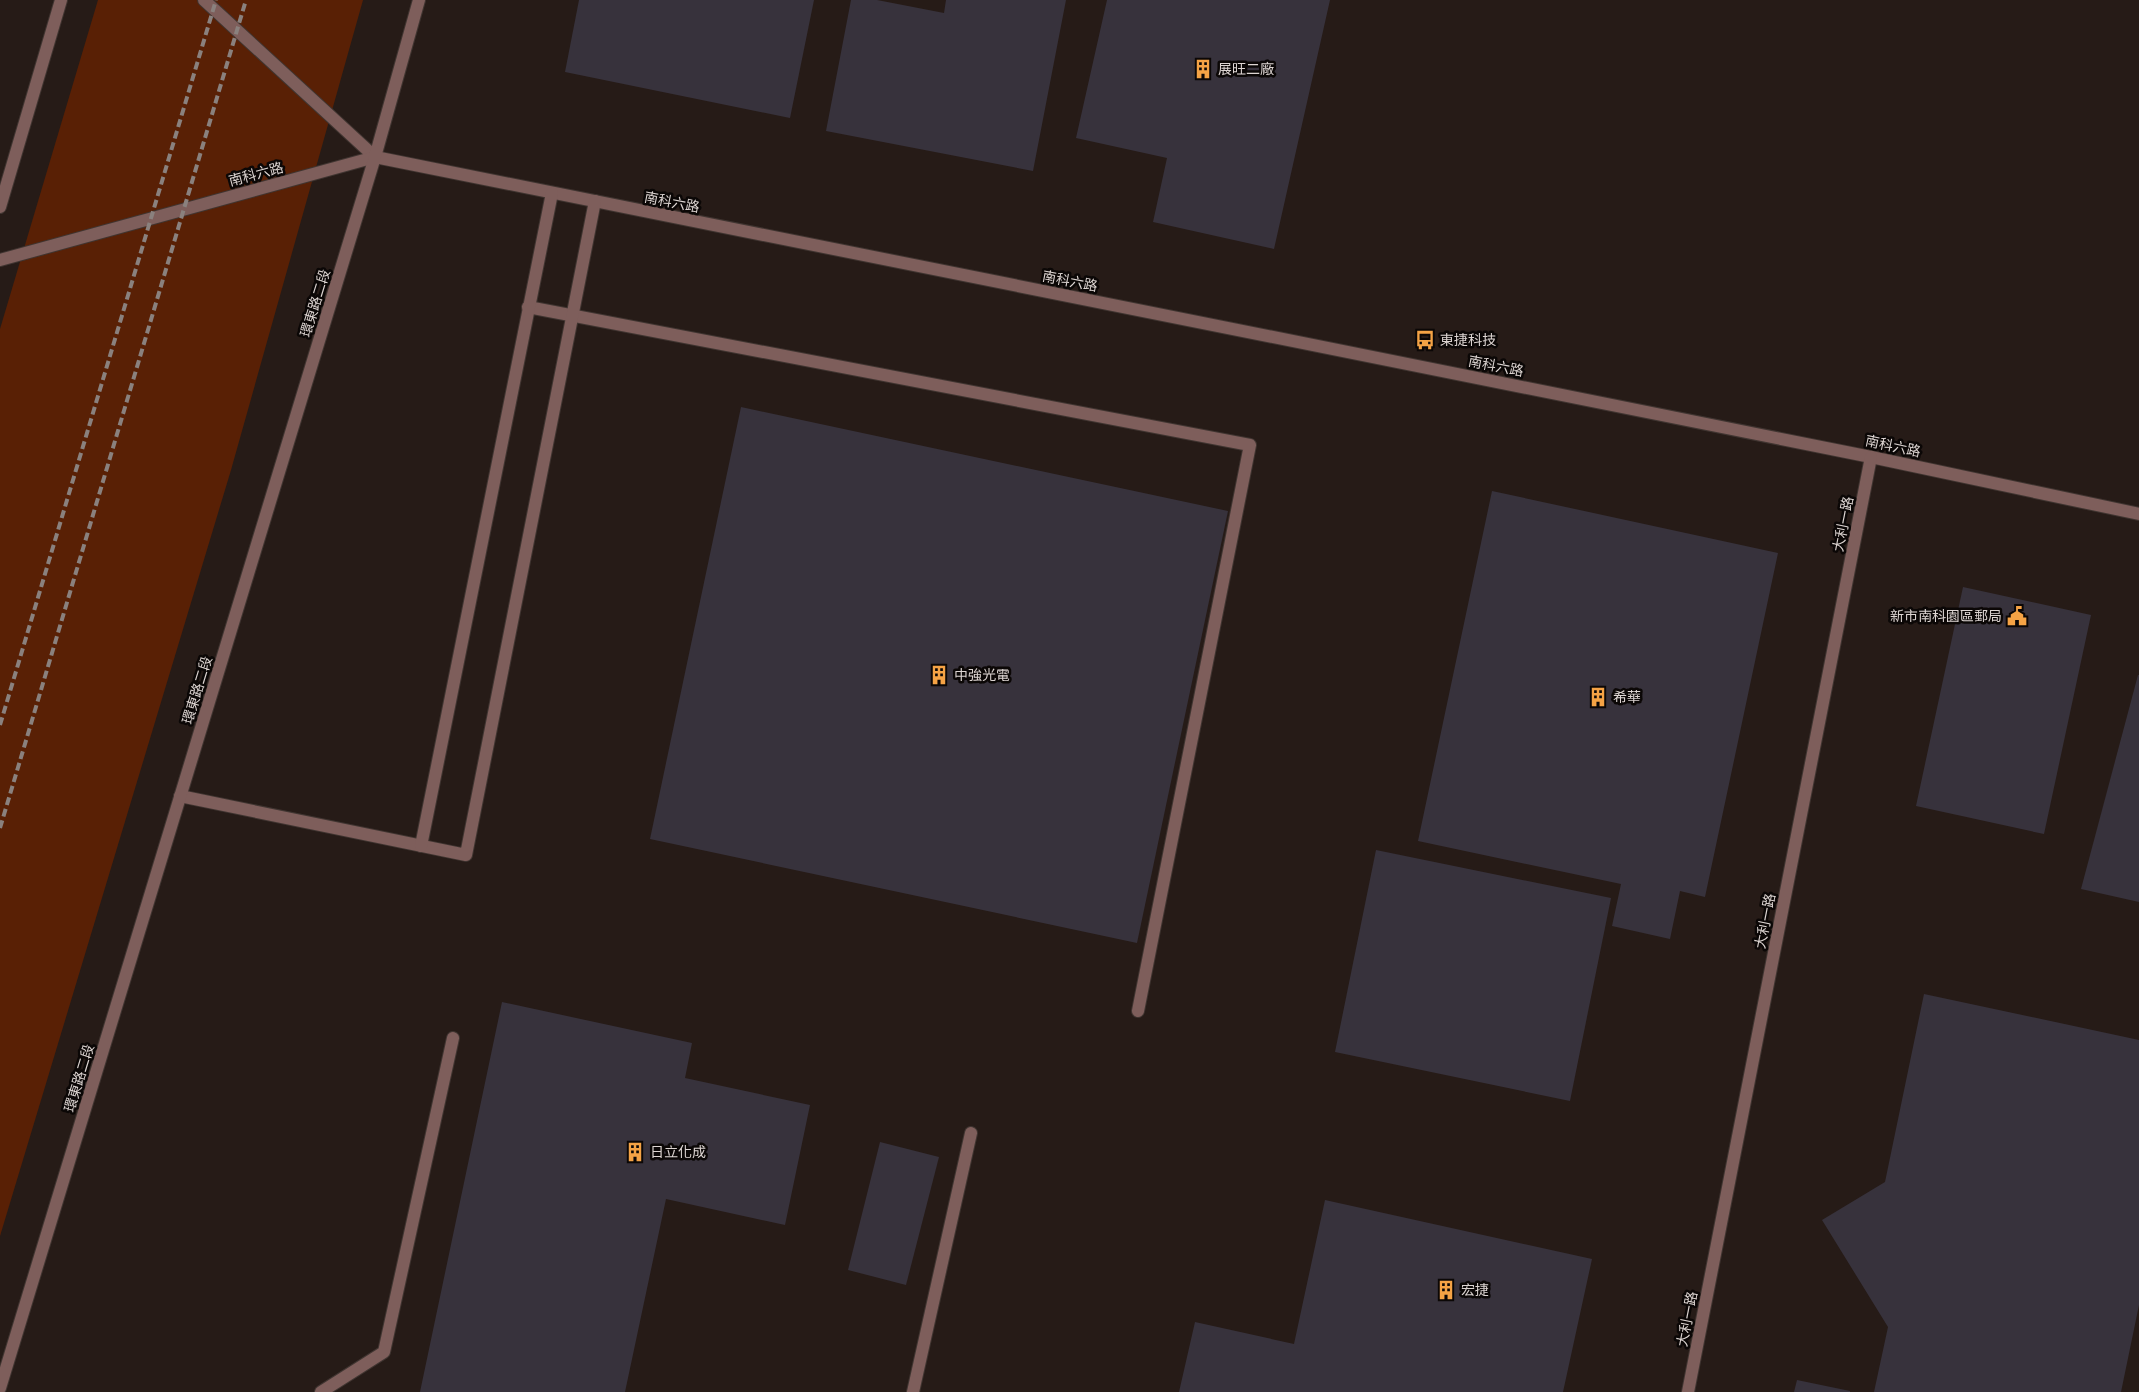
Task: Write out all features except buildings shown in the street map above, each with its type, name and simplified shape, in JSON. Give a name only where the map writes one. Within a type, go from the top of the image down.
[{"type":"street","points":[[0,207],[61,0]]},
{"type":"street","points":[[204,0],[375,157]]},
{"type":"street","name":"環東路二段","points":[[0,1388],[375,157],[419,0]]},
{"type":"street","name":"南科六路","points":[[0,260],[375,157],[1871,456],[2139,514]]},
{"type":"street","points":[[422,846],[552,192]]},
{"type":"street","points":[[180,796],[466,855],[596,202]]},
{"type":"street","points":[[528,307],[1250,445],[1138,1011]]},
{"type":"street","name":"大利一路","points":[[1688,1392],[1871,456]]},
{"type":"street","points":[[321,1392],[384,1352],[453,1038]]},
{"type":"street","points":[[914,1392],[971,1133]]},
{"type":"shaded area","points":[[98,0],[363,0],[231,470],[0,1236],[0,329]]},
{"type":"railway","points":[[0,725],[216,0]]},
{"type":"railway","points":[[0,828],[246,0]]},
{"type":"place","name":"展旺二廠","points":[[1203,69]]},
{"type":"place","name":"東捷科技","points":[[1425,340]]},
{"type":"place","name":"新市南科園區郵局","points":[[2017,616]]},
{"type":"place","name":"中強光電","points":[[939,675]]},
{"type":"place","name":"希華","points":[[1598,697]]},
{"type":"place","name":"日立化成","points":[[635,1152]]},
{"type":"place","name":"宏捷","points":[[1446,1290]]}]
